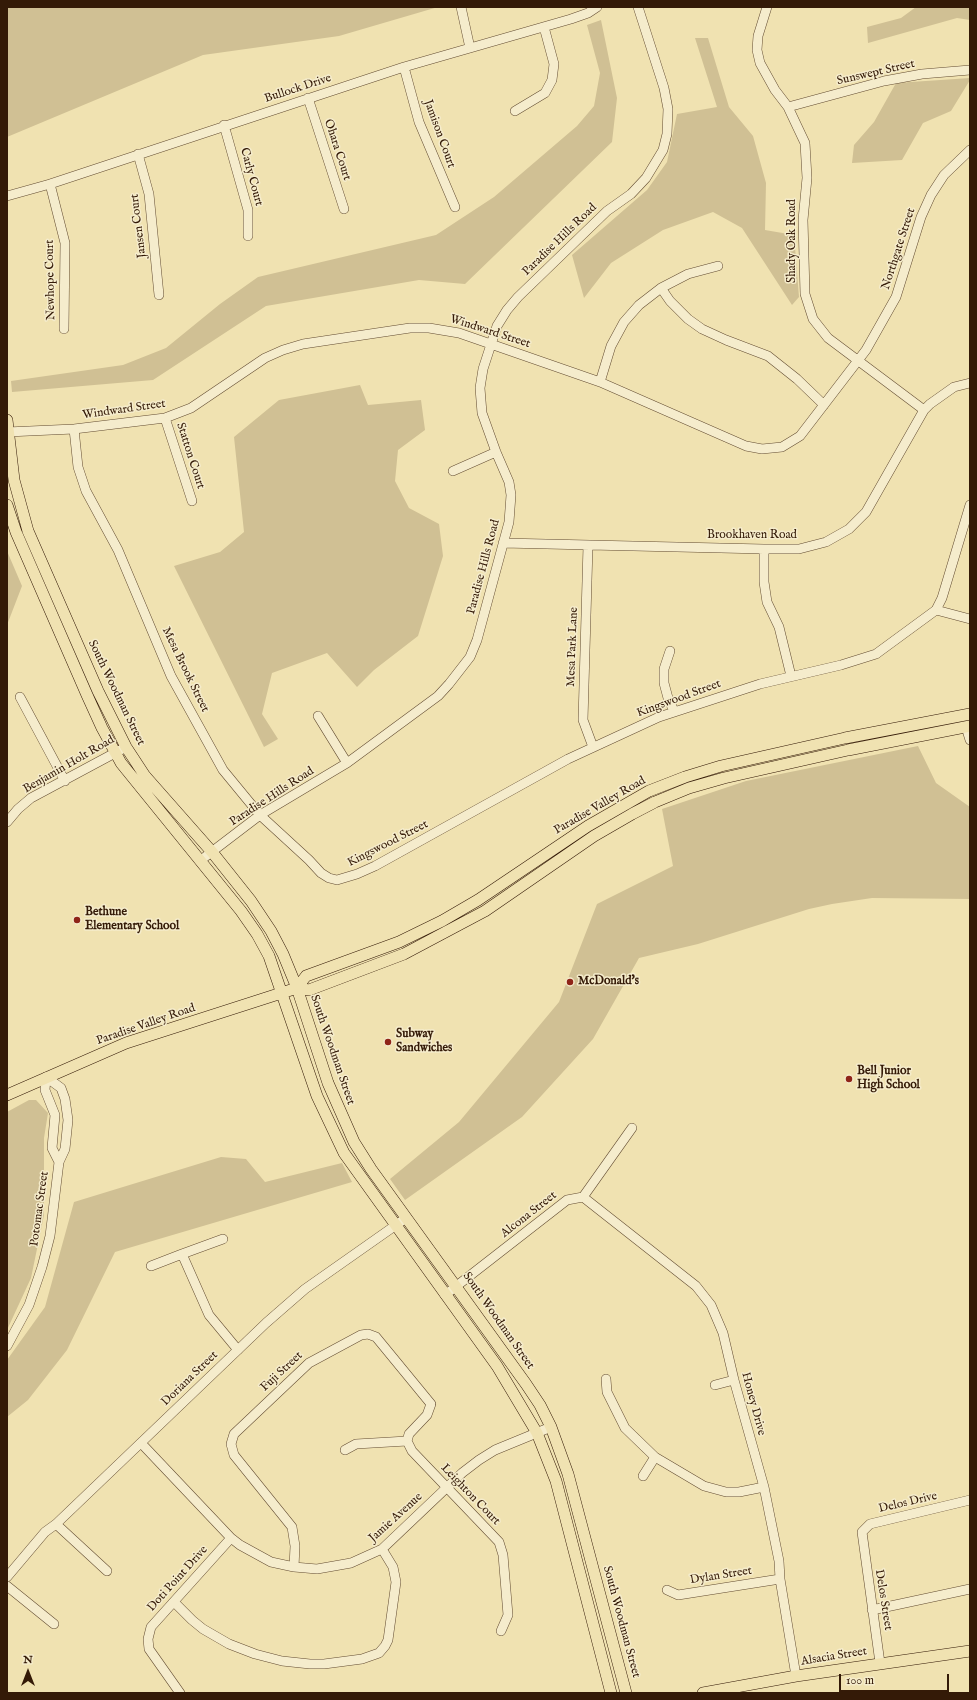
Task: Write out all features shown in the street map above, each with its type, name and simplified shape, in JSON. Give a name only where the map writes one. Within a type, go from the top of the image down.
[{"type":"main road","name":"South Woodman Street","points":[[7,420],[14,480],[28,531],[98,691],[126,747],[145,776],[212,852],[251,901],[270,931],[283,954],[340,1113],[365,1159],[406,1218],[457,1286],[540,1405],[550,1426],[568,1474],[626,1693]]},
{"type":"main road","name":"South Woodman Street","points":[[7,505],[16,532],[65,645],[102,728],[115,752],[135,781],[201,860],[241,911],[257,934],[269,956],[317,1096],[344,1153],[509,1384],[537,1433],[549,1458],[556,1481],[611,1693]]},
{"type":"main road","name":"Paradise Valley Road","points":[[296,988],[306,976],[398,942],[442,921],[478,900],[588,826],[649,791],[685,777],[721,766],[845,738],[970,714]]},
{"type":"main road","name":"Paradise Valley Road","points":[[7,1095],[126,1043],[296,988],[309,990],[404,954],[448,932],[484,911],[594,836],[654,802],[689,788],[724,778],[848,750],[968,727]]},
{"type":"main road","name":"Alsacia Street","points":[[703,1693],[796,1676],[970,1651]]},
{"type":"street","points":[[461,7],[470,48]]},
{"type":"street","name":"Bullock Drive","points":[[7,196],[50,184],[224,125],[404,67],[588,13],[597,7]]},
{"type":"street","name":"Paradise Hills Road","points":[[201,860],[260,816],[347,763],[438,696],[470,657],[477,640],[509,522],[511,495],[509,482],[484,422],[480,397],[482,374],[497,326],[518,297],[607,211],[631,194],[646,178],[663,150],[667,134],[668,109],[664,88],[638,7]]},
{"type":"street","name":"Shady Oak Road","points":[[767,7],[758,36],[758,56],[765,75],[788,107],[806,144],[807,178],[803,220],[806,294],[813,319],[828,338],[924,410]]},
{"type":"street","points":[[515,111],[545,93],[552,80],[554,64],[544,27]]},
{"type":"street","name":"Jamison Court","points":[[404,67],[419,122],[454,207]]},
{"type":"street","name":"Sunswept Street","points":[[788,107],[884,81],[922,74],[970,70]]},
{"type":"street","name":"Ohara Court","points":[[308,98],[344,209]]},
{"type":"street","name":"Carly Court","points":[[224,125],[248,210],[248,236]]},
{"type":"street","name":"Northgate Street","points":[[858,361],[877,332],[896,297],[921,217],[931,195],[944,175],[970,150]]},
{"type":"street","name":"Jansen Court","points":[[138,154],[149,194],[159,295]]},
{"type":"street","name":"Newhope Court","points":[[50,184],[65,243],[64,328]]},
{"type":"street","points":[[600,382],[611,346],[624,322],[639,305],[661,288],[688,274],[718,266]]},
{"type":"street","points":[[661,288],[670,301],[688,319],[702,329],[768,356],[797,379],[824,405]]},
{"type":"street","name":"Windward Street","points":[[8,432],[74,429],[165,418],[191,408],[265,358],[293,346],[420,328],[449,331],[600,382],[746,446],[762,449],[782,447],[800,436],[858,361]]},
{"type":"street","name":"Brookhaven Road","points":[[503,544],[764,549],[799,549],[817,545],[834,538],[855,524],[866,512],[924,410],[941,394],[954,387],[970,383]]},
{"type":"street","name":"Statton Court","points":[[165,418],[192,501]]},
{"type":"street","name":"Mesa Brook Street","points":[[74,429],[78,466],[86,491],[118,550],[171,676],[223,770],[260,816],[309,860],[321,873],[329,878],[337,880]]},
{"type":"street","points":[[452,471],[496,452]]},
{"type":"street","points":[[970,505],[966,531],[942,598],[936,610],[970,619]]},
{"type":"street","name":"Mesa Park Lane","points":[[588,546],[583,720],[593,747]]},
{"type":"street","points":[[764,549],[764,582],[767,602],[779,627],[791,676]]},
{"type":"street","name":"Kingswood Street","points":[[337,880],[358,874],[375,866],[593,747],[674,711],[791,676],[842,665],[876,654],[936,610]]},
{"type":"street","points":[[670,650],[664,669],[664,683],[668,698],[674,711]]},
{"type":"street","points":[[20,697],[65,781]]},
{"type":"street","points":[[318,716],[347,763]]},
{"type":"street","points":[[968,727],[970,740]]},
{"type":"street","name":"Benjamin Holt Road","points":[[7,822],[18,809],[31,798],[126,747]]},
{"type":"street","name":"Potomac Street","points":[[46,1077],[45,1090],[55,1115],[52,1148],[59,1162]]},
{"type":"street","name":"Potomac Street","points":[[7,1346],[28,1305],[42,1268],[50,1236],[59,1162],[65,1149],[68,1120],[65,1099],[60,1088],[46,1077]]},
{"type":"street","points":[[583,1197],[632,1128]]},
{"type":"street","name":"Alcona Street","points":[[445,1295],[567,1200],[583,1197]]},
{"type":"street","name":"Honey Drive","points":[[583,1197],[696,1286],[711,1305],[723,1333],[734,1380],[764,1487],[779,1560],[780,1579],[796,1676]]},
{"type":"street","name":"Doriana Street","points":[[7,1577],[45,1532],[56,1524],[238,1350],[305,1289],[406,1218]]},
{"type":"street","points":[[151,1266],[222,1239]]},
{"type":"street","points":[[182,1254],[210,1315],[238,1350]]},
{"type":"street","name":"Fuji Street","points":[[294,1567],[296,1546],[292,1528],[234,1455],[231,1444],[234,1434],[309,1363],[355,1338],[368,1334],[376,1337],[430,1404],[427,1415],[409,1434],[407,1441]]},
{"type":"street","points":[[606,1379],[607,1392],[625,1428],[655,1457],[704,1486],[726,1492],[739,1492],[764,1487]]},
{"type":"street","points":[[715,1385],[734,1380]]},
{"type":"street","name":"Jamie Avenue","points":[[141,1443],[231,1538],[260,1557],[294,1567],[317,1569],[339,1566],[361,1559],[382,1549],[413,1521],[445,1488],[479,1460],[496,1450],[550,1426]]},
{"type":"street","points":[[345,1450],[356,1444],[407,1441]]},
{"type":"street","name":"Leighton Court","points":[[407,1441],[412,1451],[445,1488],[499,1542],[503,1555],[508,1615],[501,1631]]},
{"type":"street","points":[[643,1476],[655,1457]]},
{"type":"street","name":"Delos Drive","points":[[862,1540],[862,1532],[870,1524],[970,1500]]},
{"type":"street","points":[[56,1524],[108,1571]]},
{"type":"street","name":"Doti Point Drive","points":[[180,1693],[150,1649],[148,1639],[151,1627],[231,1538]]},
{"type":"street","name":"Delos Street","points":[[862,1540],[880,1663]]},
{"type":"street","points":[[174,1602],[192,1620],[204,1629],[229,1644],[255,1654],[282,1661],[310,1664],[324,1664],[362,1659],[379,1653],[388,1640],[396,1582],[393,1567],[382,1549]]},
{"type":"street","name":"Dylan Street","points":[[667,1590],[678,1595],[780,1579]]},
{"type":"street","points":[[7,1586],[54,1624]]},
{"type":"street","points":[[872,1610],[970,1589]]},
{"type":"shaded area","points":[[7,7],[438,7],[339,36],[203,55],[7,137]]},
{"type":"shaded area","points":[[916,7],[970,7],[970,20],[957,18],[868,43],[867,27],[901,18]]},
{"type":"shaded area","points":[[601,20],[617,98],[612,142],[465,284],[419,280],[266,306],[153,380],[12,392],[11,381],[123,365],[166,348],[220,304],[258,277],[436,235],[494,197],[577,126],[594,106],[600,73],[587,25]]},
{"type":"shaded area","points":[[695,38],[708,38],[729,107],[753,136],[766,183],[765,230],[794,235],[799,297],[792,305],[742,228],[713,212],[663,230],[611,263],[584,298],[572,255],[647,190],[667,162],[677,114],[717,107]]},
{"type":"shaded area","points":[[970,78],[951,111],[923,123],[902,160],[852,163],[854,145],[874,122],[896,83]]},
{"type":"shaded area","points":[[360,385],[368,405],[421,400],[425,430],[398,450],[395,481],[409,508],[439,524],[443,556],[418,636],[374,670],[357,687],[327,653],[272,673],[262,714],[278,739],[264,747],[174,566],[220,552],[244,532],[234,437],[279,400]]},
{"type":"shaded area","points":[[7,551],[22,586],[7,625]]},
{"type":"shaded area","points":[[918,746],[936,783],[970,807],[970,899],[872,898],[832,904],[809,909],[698,944],[639,958],[593,1039],[522,1117],[405,1200],[390,1179],[459,1122],[559,1002],[597,904],[673,866],[662,809],[746,781]]},
{"type":"shaded area","points":[[29,1100],[36,1100],[48,1113],[44,1138],[44,1215],[31,1278],[7,1330],[7,1112]]},
{"type":"shaded area","points":[[221,1157],[246,1159],[265,1182],[342,1163],[352,1182],[115,1252],[67,1350],[28,1400],[7,1417],[7,1360],[45,1307],[74,1202]]},
{"type":"place","name":"Bethune Elementary School","points":[[77,920]]},
{"type":"place","name":"McDonald's","points":[[570,982]]},
{"type":"place","name":"Subway Sandwiches","points":[[388,1042]]},
{"type":"place","name":"Bell Junior High School","points":[[849,1079]]}]
